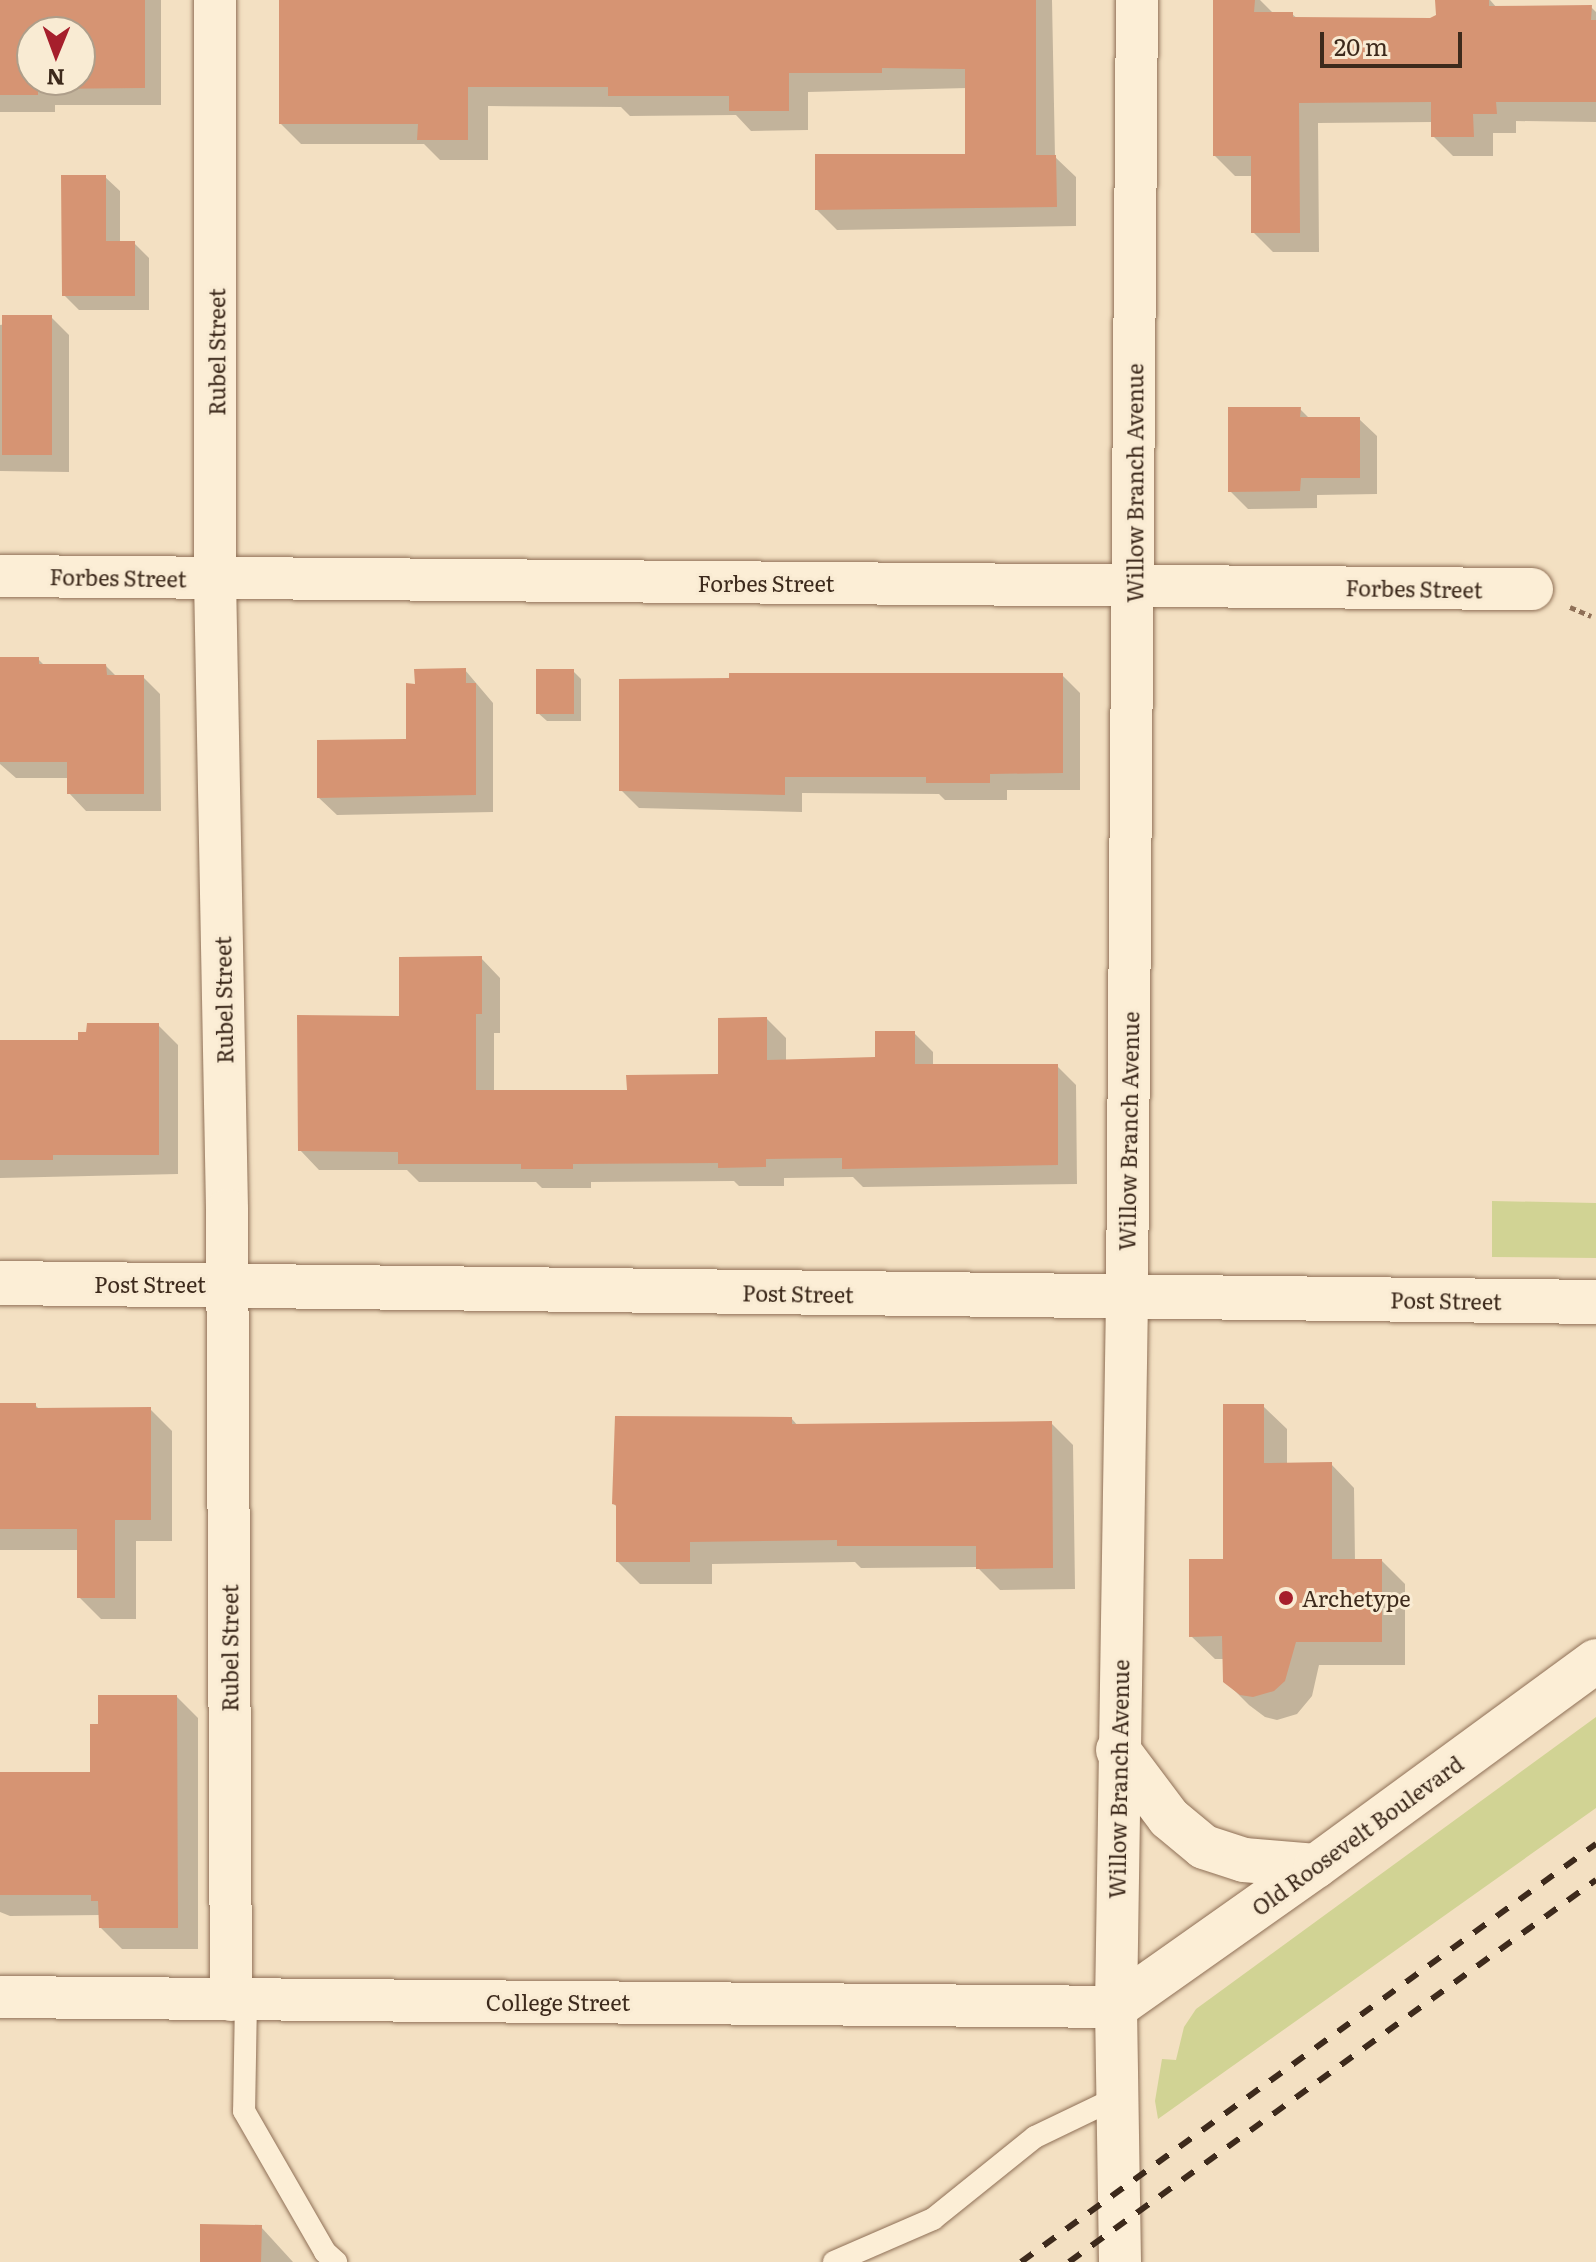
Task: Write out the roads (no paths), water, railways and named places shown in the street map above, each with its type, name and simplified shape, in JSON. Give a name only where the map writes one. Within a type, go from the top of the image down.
[{"type":"street","name":"Rubel Street","points":[[215,0],[215,578],[238,2000]]},
{"type":"street","name":"Willow Branch Avenue","points":[[1120,2262],[1116,2007],[1127,1297],[1137,0]]},
{"type":"street","name":"Forbes Street","points":[[0,576],[1532,589]]},
{"type":"street","name":"Post Street","points":[[0,1283],[1596,1302]]},
{"type":"street","name":"Old Roosevelt Boulevard","points":[[1116,2007],[1316,1866],[1596,1661]]},
{"type":"street","points":[[1118,1750],[1169,1818],[1204,1847],[1244,1860],[1316,1866]]},
{"type":"street","name":"College Street","points":[[0,1997],[1116,2007]]},
{"type":"lane","points":[[238,2000],[244,2111],[325,2252],[336,2262]]},
{"type":"lane","points":[[834,2262],[933,2219],[1035,2137],[1118,2097]]},
{"type":"railway","points":[[1021,2262],[1596,1844]]},
{"type":"railway","points":[[1069,2262],[1596,1880]]},
{"type":"place","name":"Archetype","points":[[1286,1598]]}]
